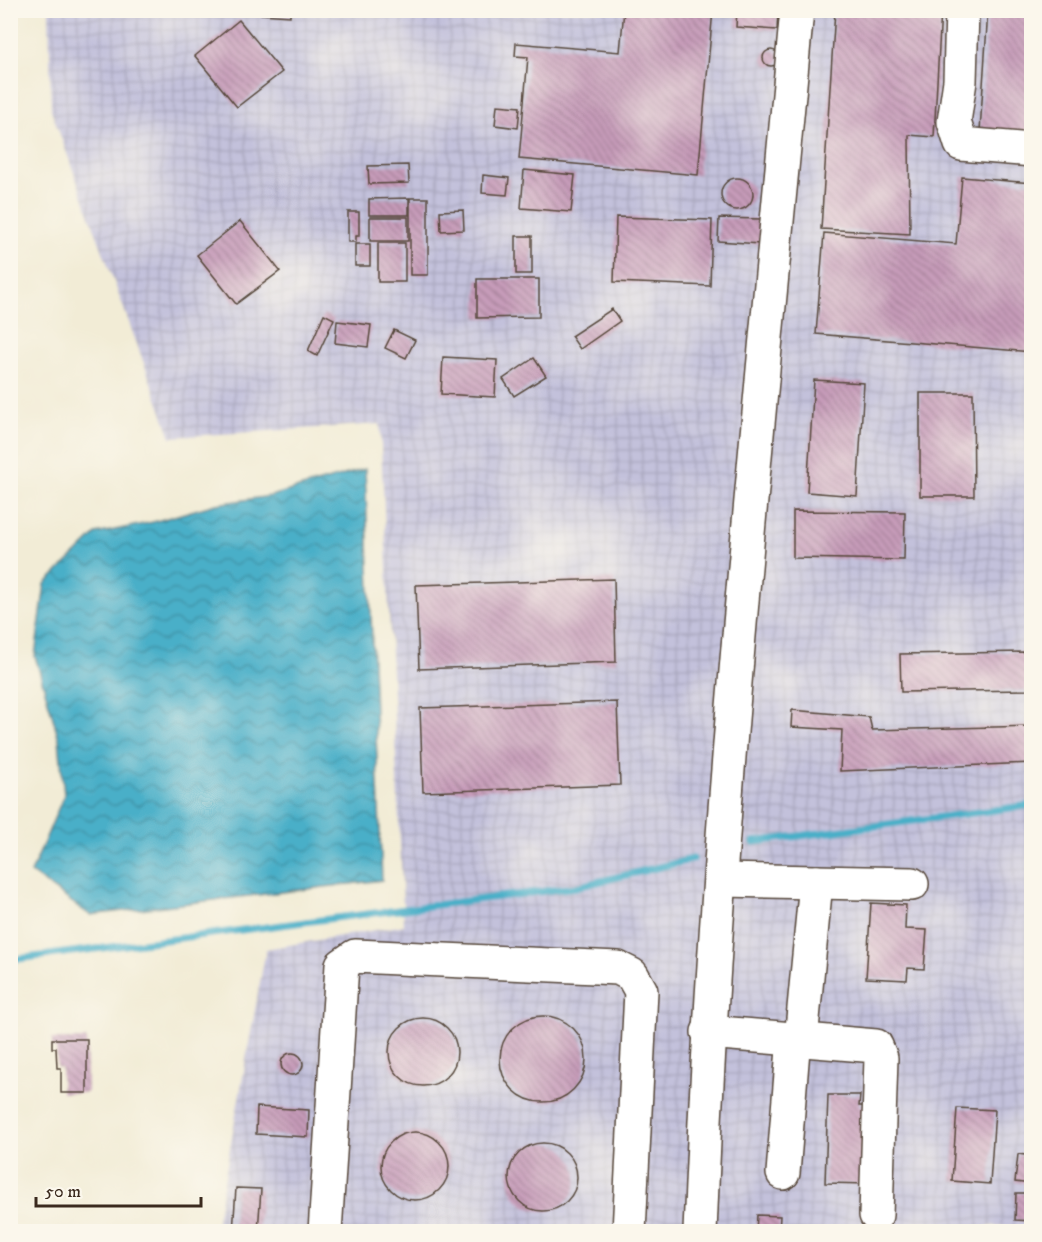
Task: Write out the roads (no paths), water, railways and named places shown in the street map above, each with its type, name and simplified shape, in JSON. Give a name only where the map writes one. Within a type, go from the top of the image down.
[{"type":"street","points":[[700,1232],[708,1032],[722,880],[738,647],[797,10]]},
{"type":"street","points":[[962,10],[960,81],[954,123],[961,144],[1032,150]]},
{"type":"street","points":[[722,880],[912,884]]},
{"type":"street","points":[[783,1173],[794,1049],[801,1040],[816,882]]},
{"type":"street","points":[[325,1232],[342,965],[355,956],[618,968],[632,975],[641,991],[629,1232]]},
{"type":"street","points":[[708,1032],[876,1046],[881,1058],[876,1215]]},
{"type":"water","points":[[365,469],[382,880],[90,915],[31,873],[64,795],[59,739],[35,656],[45,584],[96,534],[153,522],[216,504],[271,496]]},
{"type":"waterway","points":[[754,842],[1032,805]]},
{"type":"waterway","points":[[10,960],[576,887],[693,859]]}]
